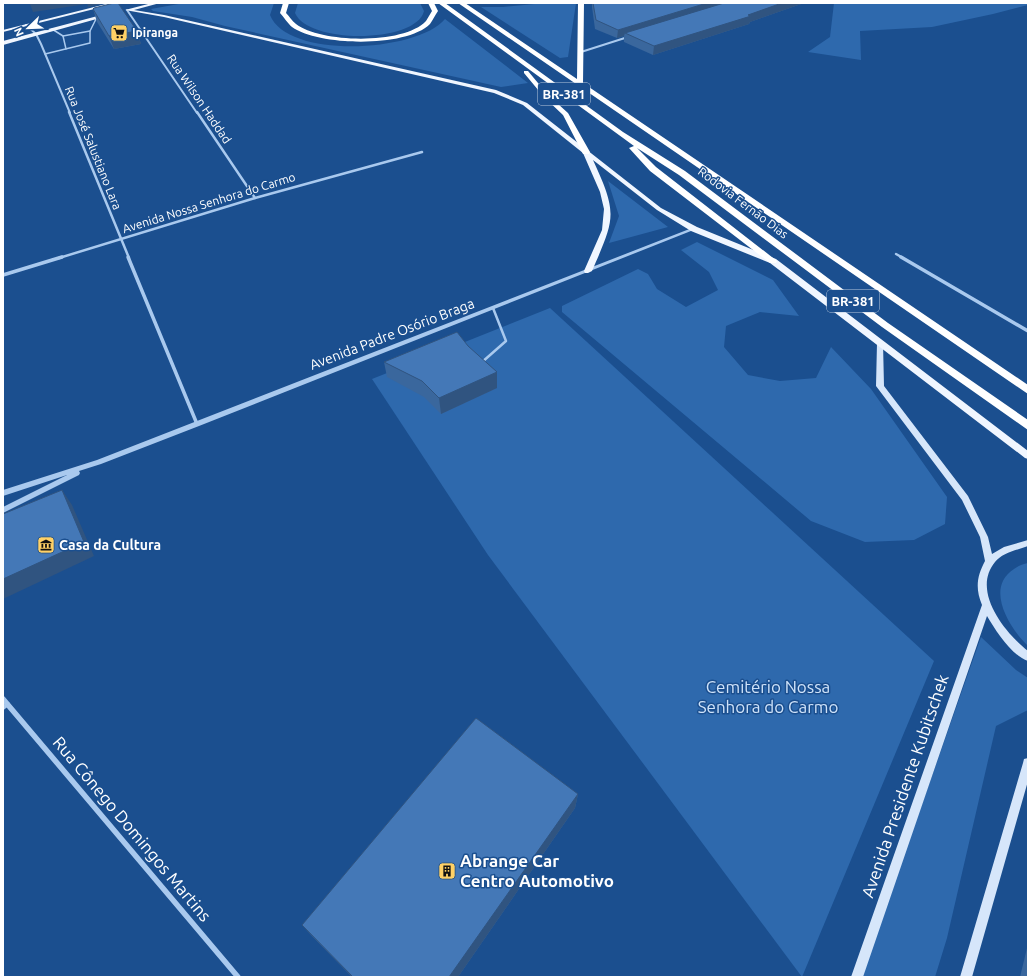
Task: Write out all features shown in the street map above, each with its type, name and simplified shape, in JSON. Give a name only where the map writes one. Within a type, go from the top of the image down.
[{"type":"highway","points":[[286,3],[283,14],[286,20],[293,27],[316,37],[347,41],[396,36],[421,27],[434,16],[435,11],[431,3]]},
{"type":"highway","name":"Rodovia Fernão Dias","points":[[441,3],[515,59],[620,134],[682,173],[885,325],[1028,426]]},
{"type":"highway","name":"Rodovia Fernão Dias","points":[[461,3],[1028,390]]},
{"type":"highway","points":[[580,84],[581,3]]},
{"type":"highway","points":[[515,59],[546,96],[566,114],[586,152]]},
{"type":"highway","points":[[620,134],[653,168],[773,261]]},
{"type":"main road","points":[[44,20],[95,3]]},
{"type":"main road","points":[[4,31],[116,3]]},
{"type":"main road","points":[[120,12],[158,3]]},
{"type":"main road","points":[[127,10],[171,18],[496,92],[525,104],[659,209],[694,229],[773,261],[1028,456]]},
{"type":"main road","points":[[3,44],[52,29],[112,14]]},
{"type":"main road","points":[[586,152],[607,202],[608,214],[607,226],[588,271]]},
{"type":"main road","points":[[880,343],[880,386],[965,498],[984,537],[990,562]]},
{"type":"main road","points":[[1028,543],[1006,549],[990,562],[984,572],[982,584],[986,606],[1000,630],[1028,657]]},
{"type":"main road","name":"Avenida Presidente Kubitschek","points":[[857,977],[986,606]]},
{"type":"main road","points":[[966,977],[1028,763]]},
{"type":"street","name":"Rua Wilson Haddad","points":[[127,10],[255,198]]},
{"type":"street","points":[[26,25],[36,34]]},
{"type":"street","name":"Rua José Salustiano Lara","points":[[36,34],[197,424]]},
{"type":"street","points":[[581,52],[634,36]]},
{"type":"street","name":"Avenida Nossa Senhora do Carmo","points":[[3,275],[255,198],[422,152]]},
{"type":"street","name":"Avenida Padre Osório Braga","points":[[3,493],[99,462],[694,229]]},
{"type":"street","points":[[896,254],[1028,331]]},
{"type":"street","name":"Avenida Padre Osório Braga","points":[[3,510],[99,462]]},
{"type":"street","name":"Rua Cônego Domingos Martins","points":[[3,698],[238,977]]},
{"type":"lane","points":[[45,54],[90,44],[90,31],[97,17]]},
{"type":"lane","points":[[52,29],[63,36],[90,31]]},
{"type":"lane","points":[[63,36],[66,49]]},
{"type":"lane","points":[[480,364],[506,341],[493,308]]},
{"type":"lane","points":[[3,708],[8,704]]},
{"type":"green space","points":[[184,3],[274,3],[270,15],[282,29],[301,39],[326,45],[354,46],[383,44],[409,39],[430,30],[445,19],[528,83],[501,87],[225,26],[192,17],[153,11],[151,9]]},
{"type":"green space","points":[[298,3],[420,3],[424,11],[417,22],[403,29],[384,34],[362,36],[340,35],[320,31],[304,23],[295,13]]},
{"type":"green space","points":[[545,3],[576,3],[568,57],[560,58],[481,7],[503,7]]},
{"type":"green space","points":[[834,3],[1028,3],[1028,5],[932,27],[860,31],[861,60],[808,52],[830,37]]},
{"type":"green space","points":[[608,181],[668,227],[609,243],[619,216]]},
{"type":"green space","points":[[697,242],[773,280],[799,316],[760,312],[726,326],[724,347],[748,375],[780,381],[816,378],[831,347],[871,389],[947,497],[945,524],[914,540],[865,542],[811,521],[562,312],[562,306],[638,269],[648,274],[657,289],[686,307],[718,290],[709,272],[681,250]]},
{"type":"green space","name":"Cemitério Nossa Senhora do Carmo","points":[[550,308],[934,661],[802,977],[488,555],[372,379]]},
{"type":"green space","points":[[1028,563],[1028,646],[1021,639],[1008,619],[1000,597],[1001,587],[1005,577],[1016,568]]},
{"type":"green space","points":[[981,637],[1016,670],[1028,678],[1028,710],[996,726],[947,938],[935,977],[854,977],[915,824]]},
{"type":"building","points":[[118,3],[137,31],[109,36],[93,9]]},
{"type":"building","points":[[593,3],[707,3],[618,30],[596,20]]},
{"type":"building","points":[[724,3],[782,3],[748,15],[751,16],[654,46],[625,33]]},
{"type":"building","points":[[457,332],[468,346],[497,372],[439,398],[422,381],[384,362]]},
{"type":"building","name":"Casa da Cultura","points":[[62,490],[84,542],[3,579],[3,514]]},
{"type":"building","name":"Abrange Car Centro Automotivo","points":[[476,718],[578,794],[449,977],[353,977],[302,925]]},
{"type":"place","name":"Ipiranga","points":[[119,33]]},
{"type":"place","name":"Casa da Cultura","points":[[46,545]]},
{"type":"place","name":"Abrange Car Centro Automotivo","points":[[447,871]]}]
